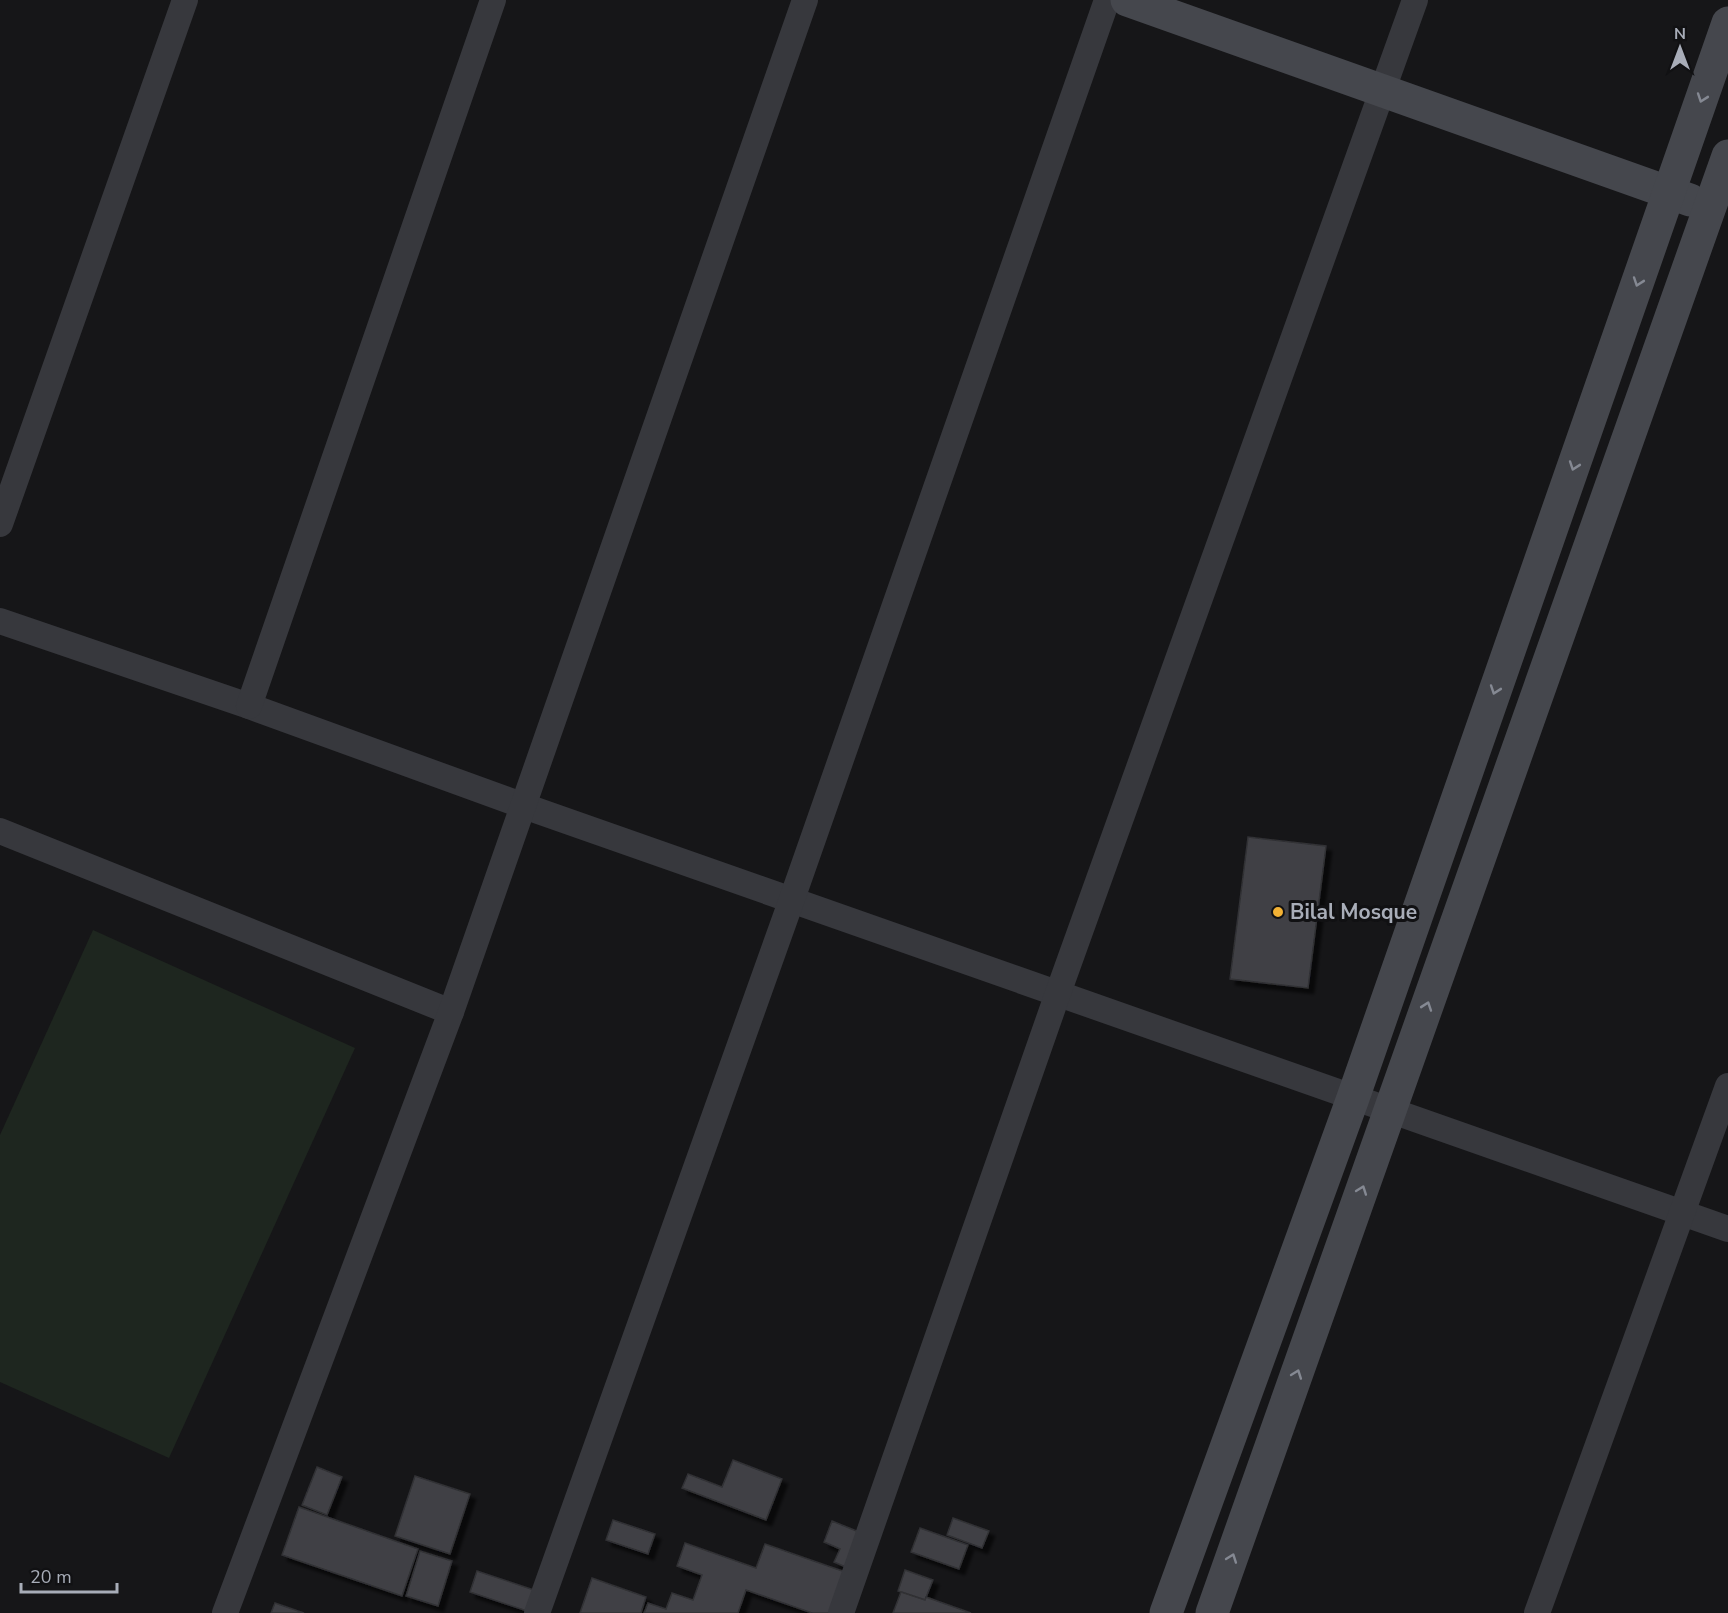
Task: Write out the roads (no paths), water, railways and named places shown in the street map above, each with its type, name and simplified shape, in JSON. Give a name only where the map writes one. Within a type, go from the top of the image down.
[{"type":"street","points":[[0,524],[185,0]]},
{"type":"street","points":[[249,706],[493,0]]},
{"type":"street","points":[[225,1613],[451,1012],[805,0]]},
{"type":"street","points":[[537,1613],[792,899],[1107,0]]},
{"type":"street","points":[[1126,0],[1719,211]]},
{"type":"street","points":[[841,1613],[1058,993],[1415,0]]},
{"type":"street","points":[[1167,1613],[1353,1098],[1728,23]]},
{"type":"street","points":[[1212,1613],[1547,667],[1719,211],[1728,156]]},
{"type":"street","points":[[0,621],[249,706],[524,806],[1728,1229]]},
{"type":"street","points":[[1508,654],[1547,667]]},
{"type":"street","points":[[0,831],[451,1012]]},
{"type":"street","points":[[1537,1613],[1728,1086]]},
{"type":"place","name":"Bilal Mosque","points":[[1278,912]]}]
